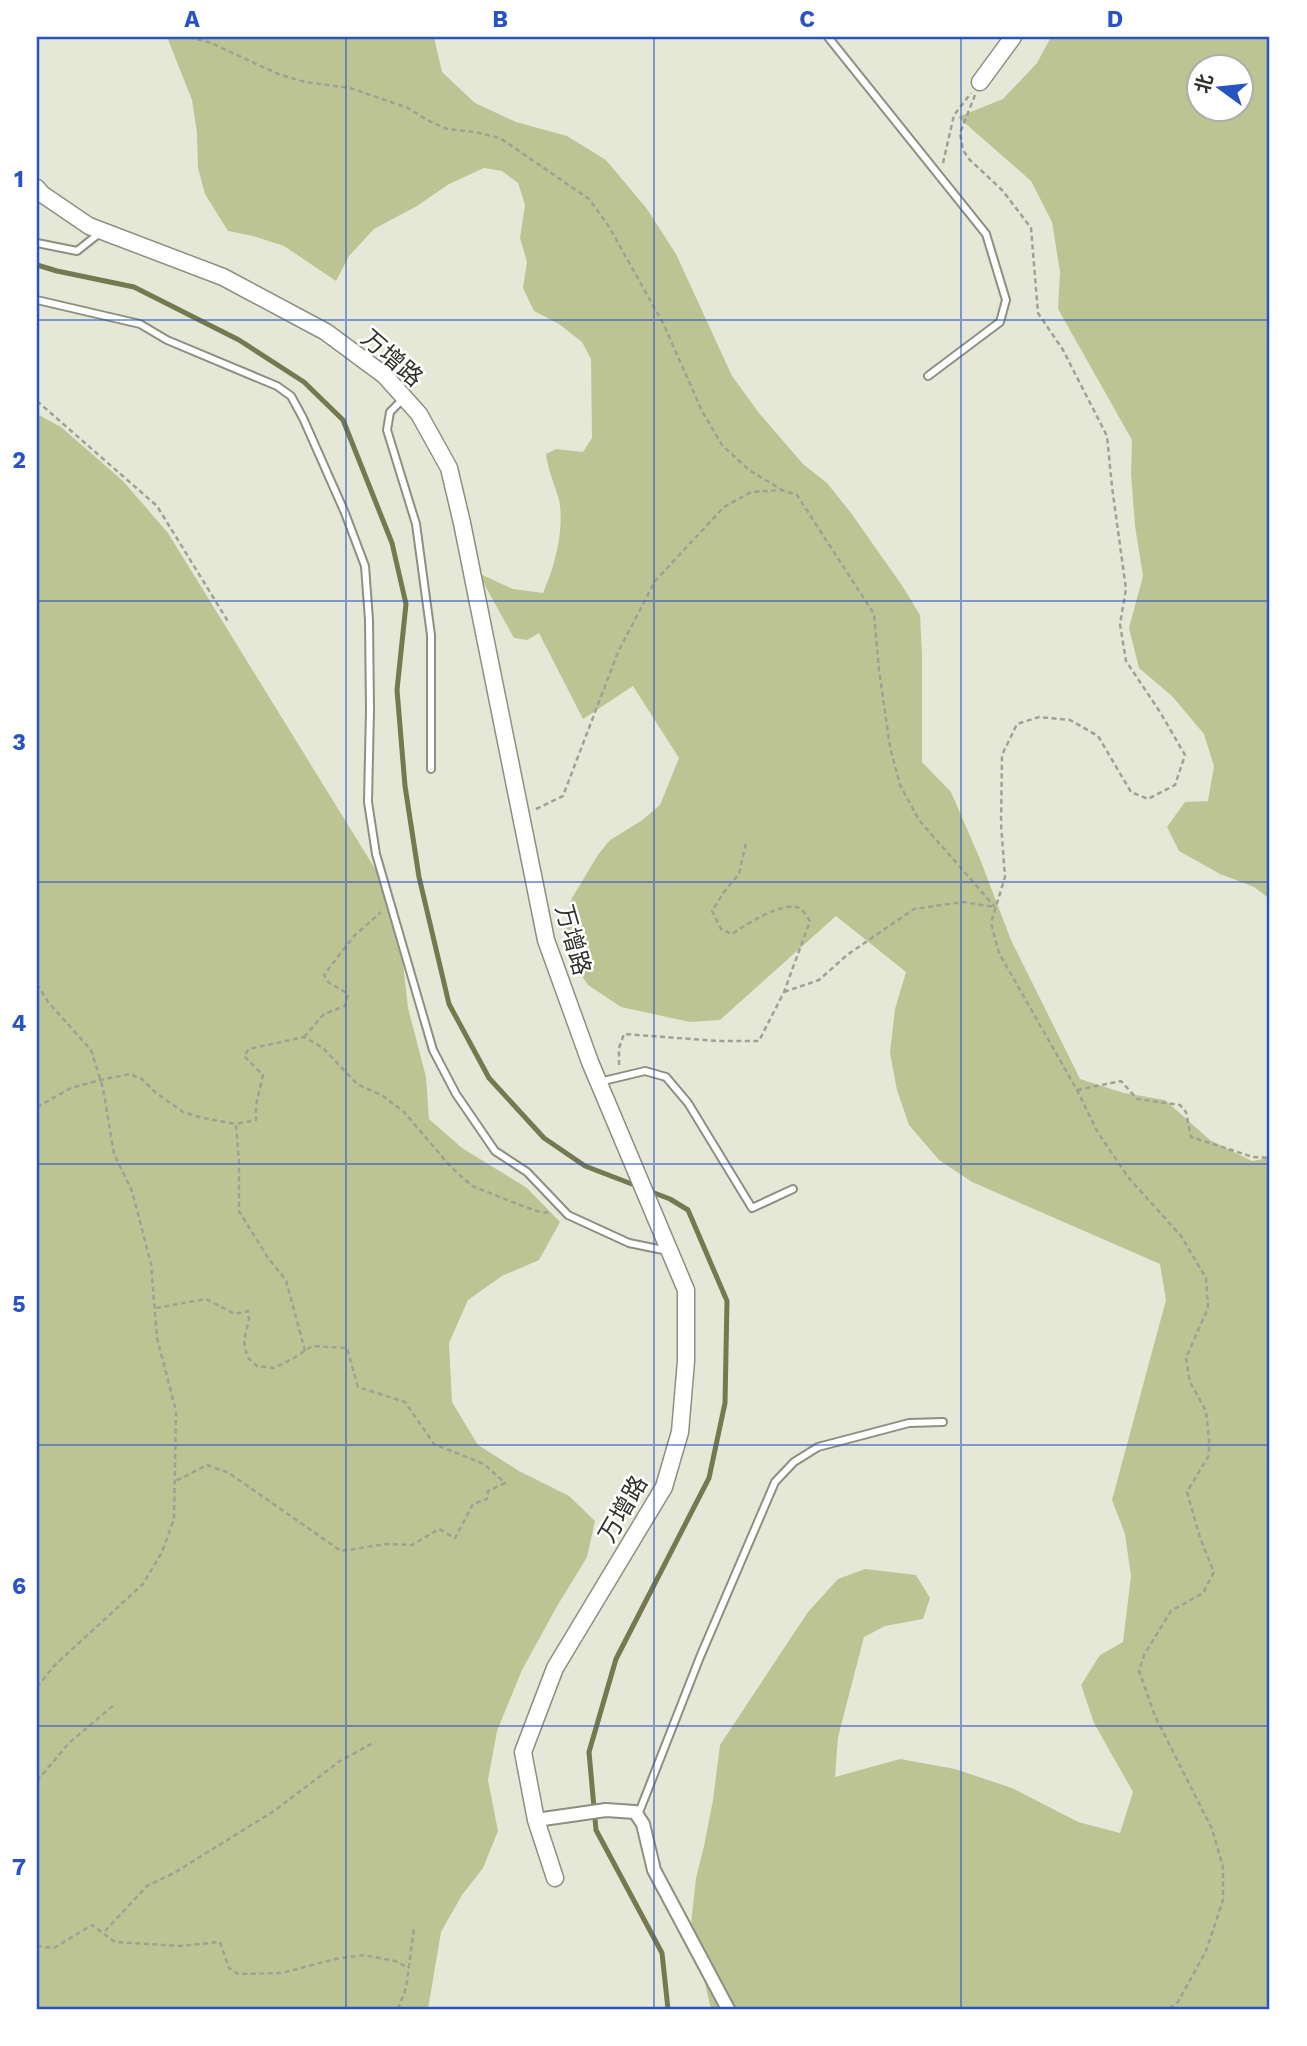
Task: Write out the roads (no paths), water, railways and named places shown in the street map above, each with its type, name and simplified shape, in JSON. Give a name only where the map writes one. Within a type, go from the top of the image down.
[{"type":"street","points":[[980,82],[1013,37]]},
{"type":"street","name":"万增路","points":[[37,188],[89,226],[223,277],[326,332],[384,375],[404,397],[419,414],[449,468],[546,940],[598,1082],[686,1290],[686,1361],[680,1432],[664,1487],[555,1668],[523,1752],[536,1820],[555,1878]]},
{"type":"street","points":[[536,1820],[606,1810],[635,1812],[643,1824],[653,1870],[728,2009]]},
{"type":"lane","points":[[828,37],[986,234],[1006,300],[1000,322],[928,376]]},
{"type":"lane","points":[[37,243],[77,251],[102,231]]},
{"type":"lane","points":[[37,300],[140,324],[167,340],[277,386],[291,396],[345,513],[365,566],[370,672],[368,802],[376,854],[433,1050],[456,1094],[495,1152],[527,1172],[568,1215],[629,1243],[669,1251]]},
{"type":"lane","points":[[404,397],[390,412],[387,430],[416,524],[431,635],[430,769]]},
{"type":"lane","points":[[598,1082],[645,1072],[666,1077],[688,1103],[752,1208],[793,1189]]},
{"type":"lane","points":[[638,1815],[700,1657],[775,1482],[794,1462],[818,1447],[909,1423],[943,1422]]},
{"type":"waterway","points":[[37,265],[134,287],[239,340],[304,382],[343,420],[392,543],[406,604],[397,690],[405,786],[419,877],[449,1004],[489,1078],[544,1138],[585,1166],[637,1186]]},
{"type":"waterway","points":[[649,1191],[688,1210],[727,1301],[725,1403],[709,1478],[616,1659],[589,1752],[596,1830],[662,1953],[668,2009]]}]
